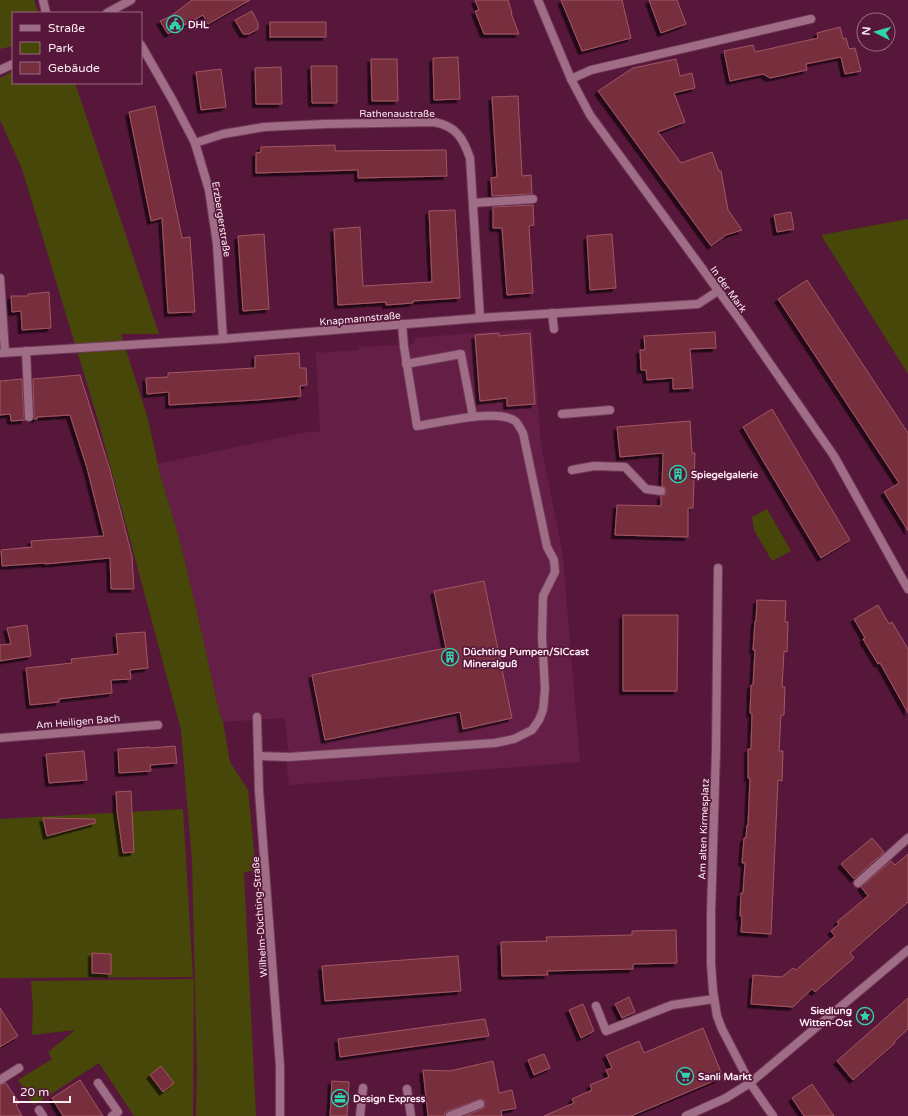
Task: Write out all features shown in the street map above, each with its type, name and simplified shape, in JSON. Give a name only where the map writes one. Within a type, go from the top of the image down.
[{"type":"street","points":[[43,0],[46,12]]},
{"type":"street","points":[[121,10],[131,0]]},
{"type":"street","name":"In der Mark","points":[[538,0],[571,79],[590,115],[744,326],[834,456],[908,589]]},
{"type":"street","points":[[571,79],[591,70],[811,19]]},
{"type":"street","name":"Erzbergerstraße","points":[[142,47],[173,100],[195,143],[209,190],[216,237],[223,339]]},
{"type":"street","points":[[0,70],[12,64]]},
{"type":"street","name":"Rathenaustraße","points":[[195,143],[223,134],[264,127],[434,122],[450,128],[459,135],[465,144],[470,158],[480,318]]},
{"type":"street","points":[[473,203],[532,199]]},
{"type":"street","points":[[0,278],[2,352]]},
{"type":"street","name":"Knapmannstraße","points":[[2,352],[223,339],[480,318],[698,304],[718,291]]},
{"type":"street","points":[[552,313],[554,329]]},
{"type":"street","points":[[258,756],[289,757],[495,743],[514,739],[532,730],[539,720],[543,710],[545,689],[542,637],[542,596],[555,572],[554,560],[547,547],[523,433],[516,421],[503,416],[486,415],[417,426],[406,364],[402,324]]},
{"type":"street","points":[[26,351],[29,417]]},
{"type":"street","points":[[406,364],[461,354],[473,417]]},
{"type":"street","points":[[562,414],[610,410]]},
{"type":"street","points":[[572,470],[594,466],[626,467],[646,489],[662,491]]},
{"type":"street","name":"Am alten Kirmesplatz","points":[[718,568],[716,752],[711,913],[711,964],[714,999],[717,1016],[722,1029],[750,1083],[772,1116]]},
{"type":"street","name":"Wilhelm-Düchting-Straße","points":[[257,717],[261,806],[280,1066],[280,1116]]},
{"type":"street","name":"Am Heiligen Bach","points":[[0,738],[158,725]]},
{"type":"street","points":[[858,883],[908,838]]},
{"type":"street","points":[[686,1116],[726,1098],[750,1083],[908,950]]},
{"type":"street","points":[[596,1006],[606,1031],[672,1004],[714,999]]},
{"type":"street","points":[[0,1080],[19,1068]]},
{"type":"street","points":[[98,1083],[118,1112],[112,1116]]},
{"type":"street","points":[[360,1116],[363,1088]]},
{"type":"street","points":[[407,1089],[411,1116]]},
{"type":"street","points":[[450,1116],[480,1104]]},
{"type":"shaded area","points":[[532,329],[541,445],[563,556],[580,762],[289,785],[286,759],[289,759],[285,718],[223,722],[219,711],[180,541],[157,464],[312,431],[320,431],[316,353],[359,350],[359,347],[414,344],[414,338]]},
{"type":"green space","points":[[0,0],[34,0],[38,12],[12,12],[12,46],[0,49]]},
{"type":"green space","points":[[12,72],[12,84],[75,84],[159,334],[121,334],[148,419],[160,474],[180,541],[219,711],[223,722],[230,762],[248,790],[256,870],[244,872],[256,1116],[196,1116],[197,1070],[192,861],[181,730],[98,420],[22,169],[0,120],[0,78]]},
{"type":"green space","points":[[908,219],[908,374],[821,235]]},
{"type":"green space","points":[[767,509],[791,551],[772,561],[754,530],[752,517]]},
{"type":"green space","points":[[183,809],[193,977],[0,978],[0,819]]},
{"type":"green space","points":[[194,979],[193,1116],[134,1116],[99,1063],[34,1105],[18,1080],[52,1059],[48,1052],[75,1030],[32,1035],[33,1008],[31,981]]},
{"type":"building","points":[[192,0],[250,0],[208,24],[203,15],[168,34],[160,21],[171,16]]},
{"type":"building","points":[[475,0],[508,0],[519,34],[484,34],[475,11],[479,10]]},
{"type":"building","points":[[561,0],[622,0],[631,38],[582,51]]},
{"type":"building","points":[[649,0],[677,0],[686,24],[661,33]]},
{"type":"building","points":[[252,11],[258,23],[258,29],[249,34],[243,34],[235,20]]},
{"type":"building","points":[[270,22],[326,22],[326,37],[270,37]]},
{"type":"building","points":[[840,27],[843,39],[846,38],[849,49],[855,48],[861,71],[845,74],[841,57],[806,64],[807,70],[770,78],[763,74],[730,81],[724,51],[753,45],[755,52],[818,38],[817,33]]},
{"type":"building","points":[[458,57],[460,99],[434,100],[433,58]]},
{"type":"building","points":[[371,59],[397,59],[398,101],[372,101]]},
{"type":"building","points":[[676,59],[680,76],[692,73],[695,88],[674,93],[685,122],[658,132],[681,163],[712,152],[719,171],[721,171],[728,210],[742,230],[726,235],[711,246],[598,91],[633,68]]},
{"type":"building","points":[[311,66],[337,66],[337,103],[312,103]]},
{"type":"building","points":[[281,67],[282,104],[256,104],[255,68]]},
{"type":"building","points":[[221,69],[226,107],[201,110],[196,72]]},
{"type":"building","points":[[518,96],[522,176],[531,175],[532,194],[492,196],[491,178],[497,177],[492,97]]},
{"type":"building","points":[[155,106],[182,238],[190,237],[195,312],[168,313],[162,218],[151,221],[129,112]]},
{"type":"building","points":[[335,145],[335,151],[446,150],[447,176],[358,178],[358,170],[256,173],[256,153],[261,152],[261,147]]},
{"type":"building","points":[[533,205],[534,225],[529,226],[533,293],[507,295],[502,228],[493,228],[493,207]]},
{"type":"building","points":[[455,210],[460,298],[413,301],[413,303],[386,305],[386,302],[338,305],[334,229],[360,227],[363,286],[432,282],[429,211]]},
{"type":"building","points":[[791,212],[794,229],[777,232],[774,215]]},
{"type":"building","points":[[264,234],[269,309],[243,311],[238,236]]},
{"type":"building","points":[[612,234],[616,288],[590,290],[587,236]]},
{"type":"building","points":[[807,280],[908,433],[908,531],[884,492],[899,483],[778,299]]},
{"type":"building","points":[[49,292],[51,328],[22,330],[21,311],[12,312],[11,296],[28,296],[28,294]]},
{"type":"building","points":[[715,332],[716,348],[690,349],[693,388],[673,389],[673,378],[647,380],[646,370],[641,370],[640,350],[645,350],[644,336]]},
{"type":"building","points":[[499,333],[499,336],[530,333],[535,404],[507,406],[507,398],[480,401],[475,335]]},
{"type":"building","points":[[299,353],[300,368],[306,368],[307,385],[300,386],[301,396],[169,405],[169,392],[147,394],[146,378],[168,377],[168,373],[255,368],[255,356]]},
{"type":"building","points":[[80,375],[110,470],[132,556],[134,589],[111,589],[110,558],[2,566],[1,550],[32,547],[31,541],[104,536],[87,468],[70,415],[37,417],[37,419],[34,419],[33,379]]},
{"type":"building","points":[[22,379],[25,420],[11,421],[10,414],[0,415],[0,381]]},
{"type":"building","points":[[772,409],[850,540],[821,558],[743,427]]},
{"type":"building","name":"Spiegelgalerie","points":[[690,421],[692,453],[695,453],[693,508],[688,508],[688,537],[615,535],[617,505],[661,506],[661,496],[665,495],[666,491],[665,487],[662,486],[663,453],[620,457],[617,427]]},
{"type":"building","name":"Düchting Pumpen/SICcast Mineralguß","points":[[484,581],[512,718],[463,729],[460,712],[325,740],[312,675],[446,648],[434,591]]},
{"type":"building","points":[[757,600],[786,601],[785,622],[788,622],[787,652],[784,651],[782,687],[785,687],[784,715],[781,715],[779,751],[783,751],[782,781],[778,780],[771,934],[741,932],[742,917],[740,916],[745,863],[742,863],[744,838],[746,838],[748,825],[750,778],[748,778],[748,749],[751,749],[751,685],[753,685],[755,650],[753,650]]},
{"type":"building","points":[[878,605],[889,624],[892,622],[908,649],[908,713],[880,663],[878,664],[863,639],[865,638],[854,619]]},
{"type":"building","points":[[623,615],[678,615],[677,691],[623,691]]},
{"type":"building","points":[[27,625],[31,656],[0,661],[0,645],[11,644],[7,628]]},
{"type":"building","points":[[145,632],[148,668],[130,670],[131,679],[111,680],[112,693],[59,699],[59,702],[30,705],[26,668],[72,663],[71,659],[118,654],[116,634]]},
{"type":"building","points":[[175,746],[177,763],[150,765],[151,771],[119,773],[118,749]]},
{"type":"building","points":[[84,751],[87,780],[49,783],[46,754]]},
{"type":"building","points":[[131,791],[134,852],[123,853],[116,792]]},
{"type":"building","points":[[43,818],[95,819],[95,823],[47,836]]},
{"type":"building","points":[[872,838],[884,852],[854,879],[841,864]]},
{"type":"building","points":[[908,854],[908,902],[850,953],[854,958],[815,992],[812,989],[793,1007],[751,1004],[753,975],[782,977],[793,968],[796,970],[835,936],[831,931],[839,924],[837,922],[868,896],[861,887],[891,861],[895,865]]},
{"type":"building","points":[[676,930],[677,963],[633,964],[633,969],[547,971],[548,975],[502,976],[501,942],[547,941],[546,937],[632,935],[632,931]]},
{"type":"building","points":[[92,953],[111,954],[111,974],[92,973]]},
{"type":"building","points":[[458,956],[461,991],[325,1001],[322,966]]},
{"type":"building","points":[[629,997],[635,1012],[622,1018],[615,1004]]},
{"type":"building","points":[[908,998],[908,1029],[894,1042],[895,1043],[853,1080],[837,1061]]},
{"type":"building","points":[[583,1004],[594,1031],[581,1038],[569,1010]]},
{"type":"building","points":[[0,1008],[18,1036],[0,1047]]},
{"type":"building","points":[[485,1019],[489,1036],[340,1057],[338,1039]]},
{"type":"building","points":[[703,1028],[723,1077],[631,1116],[544,1116],[574,1103],[572,1099],[592,1090],[590,1085],[609,1077],[606,1070],[612,1068],[606,1055],[639,1041],[644,1053]]},
{"type":"building","points":[[544,1054],[550,1068],[534,1075],[528,1060]]},
{"type":"building","points":[[493,1061],[499,1093],[512,1090],[516,1108],[501,1111],[502,1116],[465,1116],[484,1108],[485,1102],[484,1100],[480,1099],[448,1111],[445,1113],[445,1116],[428,1116],[423,1070],[450,1071]]},
{"type":"building","points":[[161,1066],[174,1083],[163,1092],[150,1075]]},
{"type":"building","points":[[80,1080],[103,1116],[63,1116],[52,1098]]},
{"type":"building","name":"Design Express","points":[[332,1081],[349,1082],[347,1116],[330,1116]]},
{"type":"building","points":[[6,1083],[19,1103],[16,1105],[22,1116],[0,1116],[0,1085]]},
{"type":"building","points":[[812,1084],[834,1116],[804,1116],[792,1098]]},
{"type":"place","name":"DHL","points":[[175,24]]},
{"type":"place","name":"Spiegelgalerie","points":[[678,474]]},
{"type":"place","name":"Düchting Pumpen/SICcast Mineralguß","points":[[450,657]]},
{"type":"place","name":"Siedlung Witten-Ost","points":[[865,1016]]},
{"type":"place","name":"Sanli Markt","points":[[685,1076]]},
{"type":"place","name":"Design Express","points":[[340,1098]]}]
